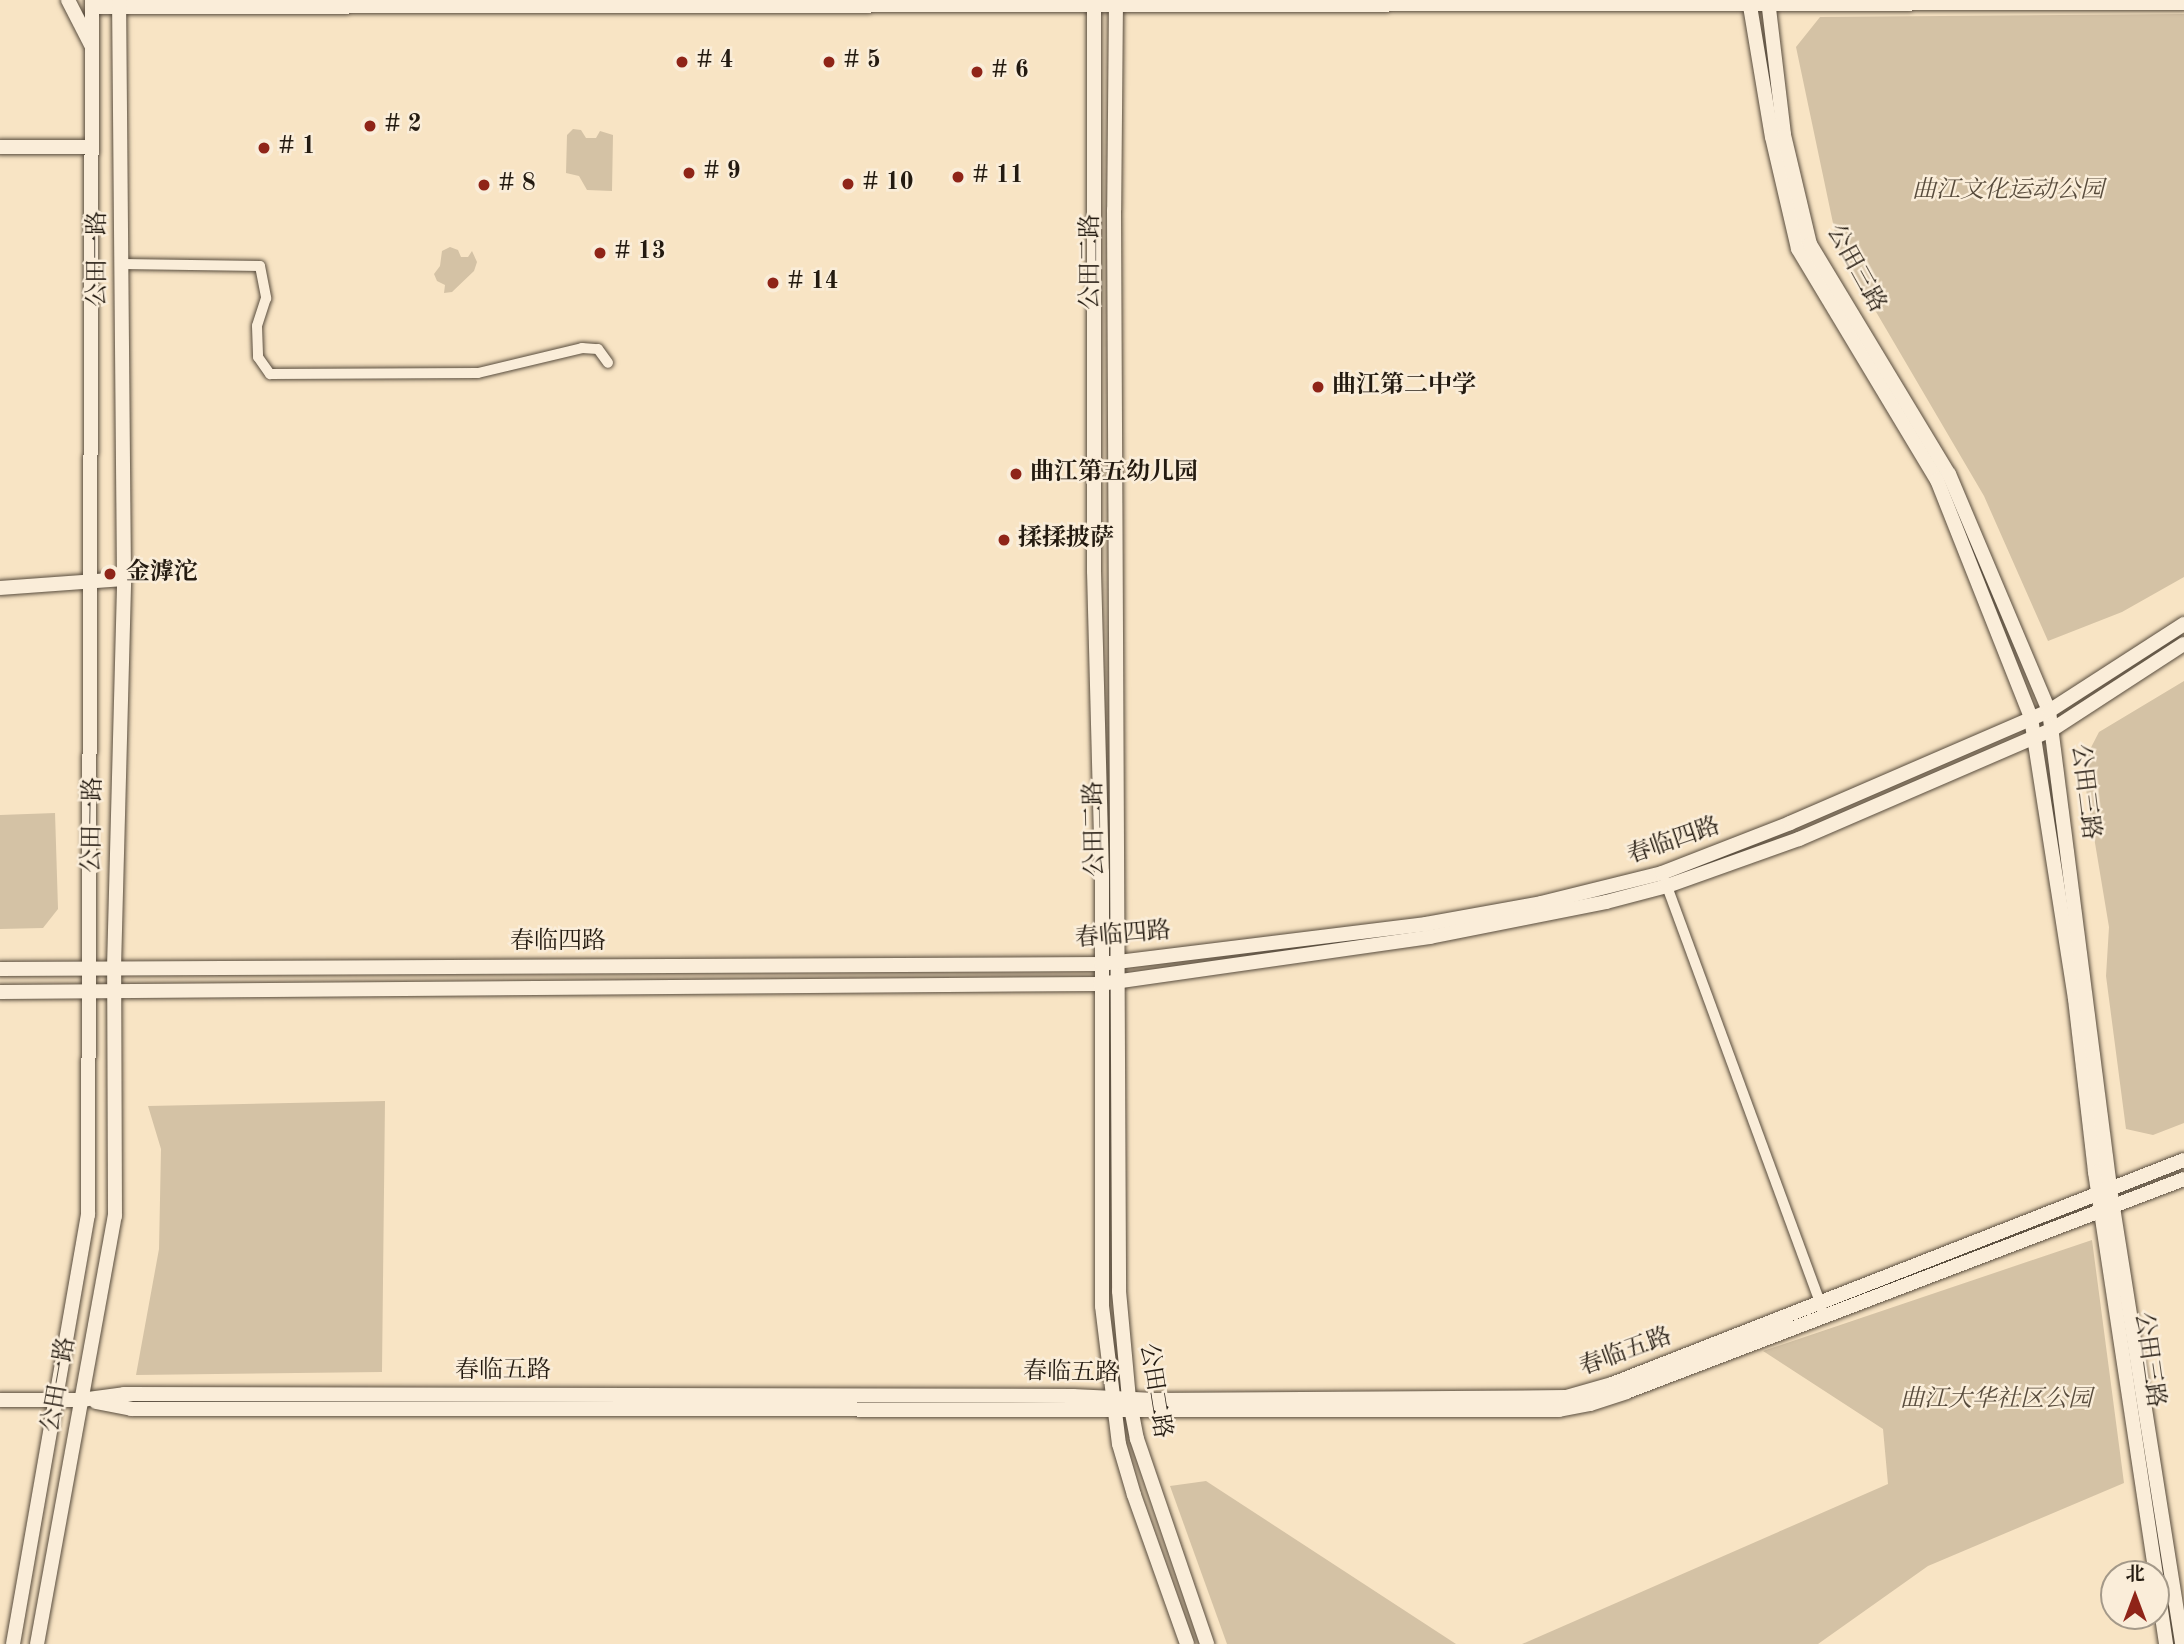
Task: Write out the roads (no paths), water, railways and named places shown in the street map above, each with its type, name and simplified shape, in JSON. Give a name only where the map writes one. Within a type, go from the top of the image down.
[{"type":"street","points":[[68,0],[92,45]]},
{"type":"street","name":"公田三路","points":[[1749,2],[1772,137],[1798,249],[1937,480],[2031,718],[2104,1190],[2182,1644]]},
{"type":"street","name":"公田三路","points":[[1768,2],[1784,135],[1810,244],[1949,474],[2049,711],[2104,1190]]},
{"type":"street","points":[[92,3],[2184,3]]},
{"type":"street","name":"公田一路","points":[[13,1644],[88,1215],[92,3]]},
{"type":"street","name":"公田一路","points":[[37,1644],[114,1216],[114,968],[124,579],[120,3]]},
{"type":"street","name":"公田二路","points":[[1094,4],[1094,572],[1101,964],[1102,1306],[1119,1444],[1134,1495],[1187,1644]]},
{"type":"street","name":"公田二路","points":[[1116,4],[1114,237],[1120,961],[1119,1292],[1131,1404],[1143,1464],[1207,1644]]},
{"type":"street","points":[[0,147],[91,147]]},
{"type":"street","points":[[122,264],[260,266],[266,298],[257,326],[258,357],[270,374],[478,373],[582,348],[598,349],[608,363]]},
{"type":"street","points":[[0,588],[124,579]]},
{"type":"street","name":"春临四路","points":[[0,969],[1101,964],[1426,924],[1665,880],[2049,711],[2184,624]]},
{"type":"street","name":"春临四路","points":[[0,992],[1100,984],[1430,937],[1606,902],[1665,880],[1799,839],[2053,729],[2184,644]]},
{"type":"street","points":[[1665,880],[1823,1310]]},
{"type":"street","name":"春临五路","points":[[0,1400],[81,1400],[131,1409],[1131,1404],[1559,1410],[1590,1404],[1626,1392],[2104,1190],[2184,1160]]},
{"type":"street","name":"春临五路","points":[[1823,1310],[2108,1209],[2184,1179]]},
{"type":"street","name":"公田三路","points":[[2108,1209],[2154,1560]]},
{"type":"place","name":"# 4","points":[[682,62]]},
{"type":"place","name":"# 5","points":[[829,62]]},
{"type":"place","name":"# 6","points":[[977,72]]},
{"type":"place","name":"# 2","points":[[370,126]]},
{"type":"place","name":"# 1","points":[[264,148]]},
{"type":"place","name":"# 9","points":[[689,173]]},
{"type":"place","name":"# 11","points":[[958,177]]},
{"type":"place","name":"# 10","points":[[848,184]]},
{"type":"place","name":"# 8","points":[[484,185]]},
{"type":"place","name":"# 13","points":[[600,253]]},
{"type":"place","name":"# 14","points":[[773,283]]},
{"type":"place","name":"曲江第二中学","points":[[1318,387]]},
{"type":"place","name":"曲江第五幼儿园","points":[[1016,474]]},
{"type":"place","name":"揉揉披萨","points":[[1004,540]]},
{"type":"place","name":"金滹沱","points":[[110,574]]},
{"type":"park label","name":"曲江文化运动公园","points":[[2008,192]]},
{"type":"park label","name":"曲江大华社区公园","points":[[1996,1401]]}]
